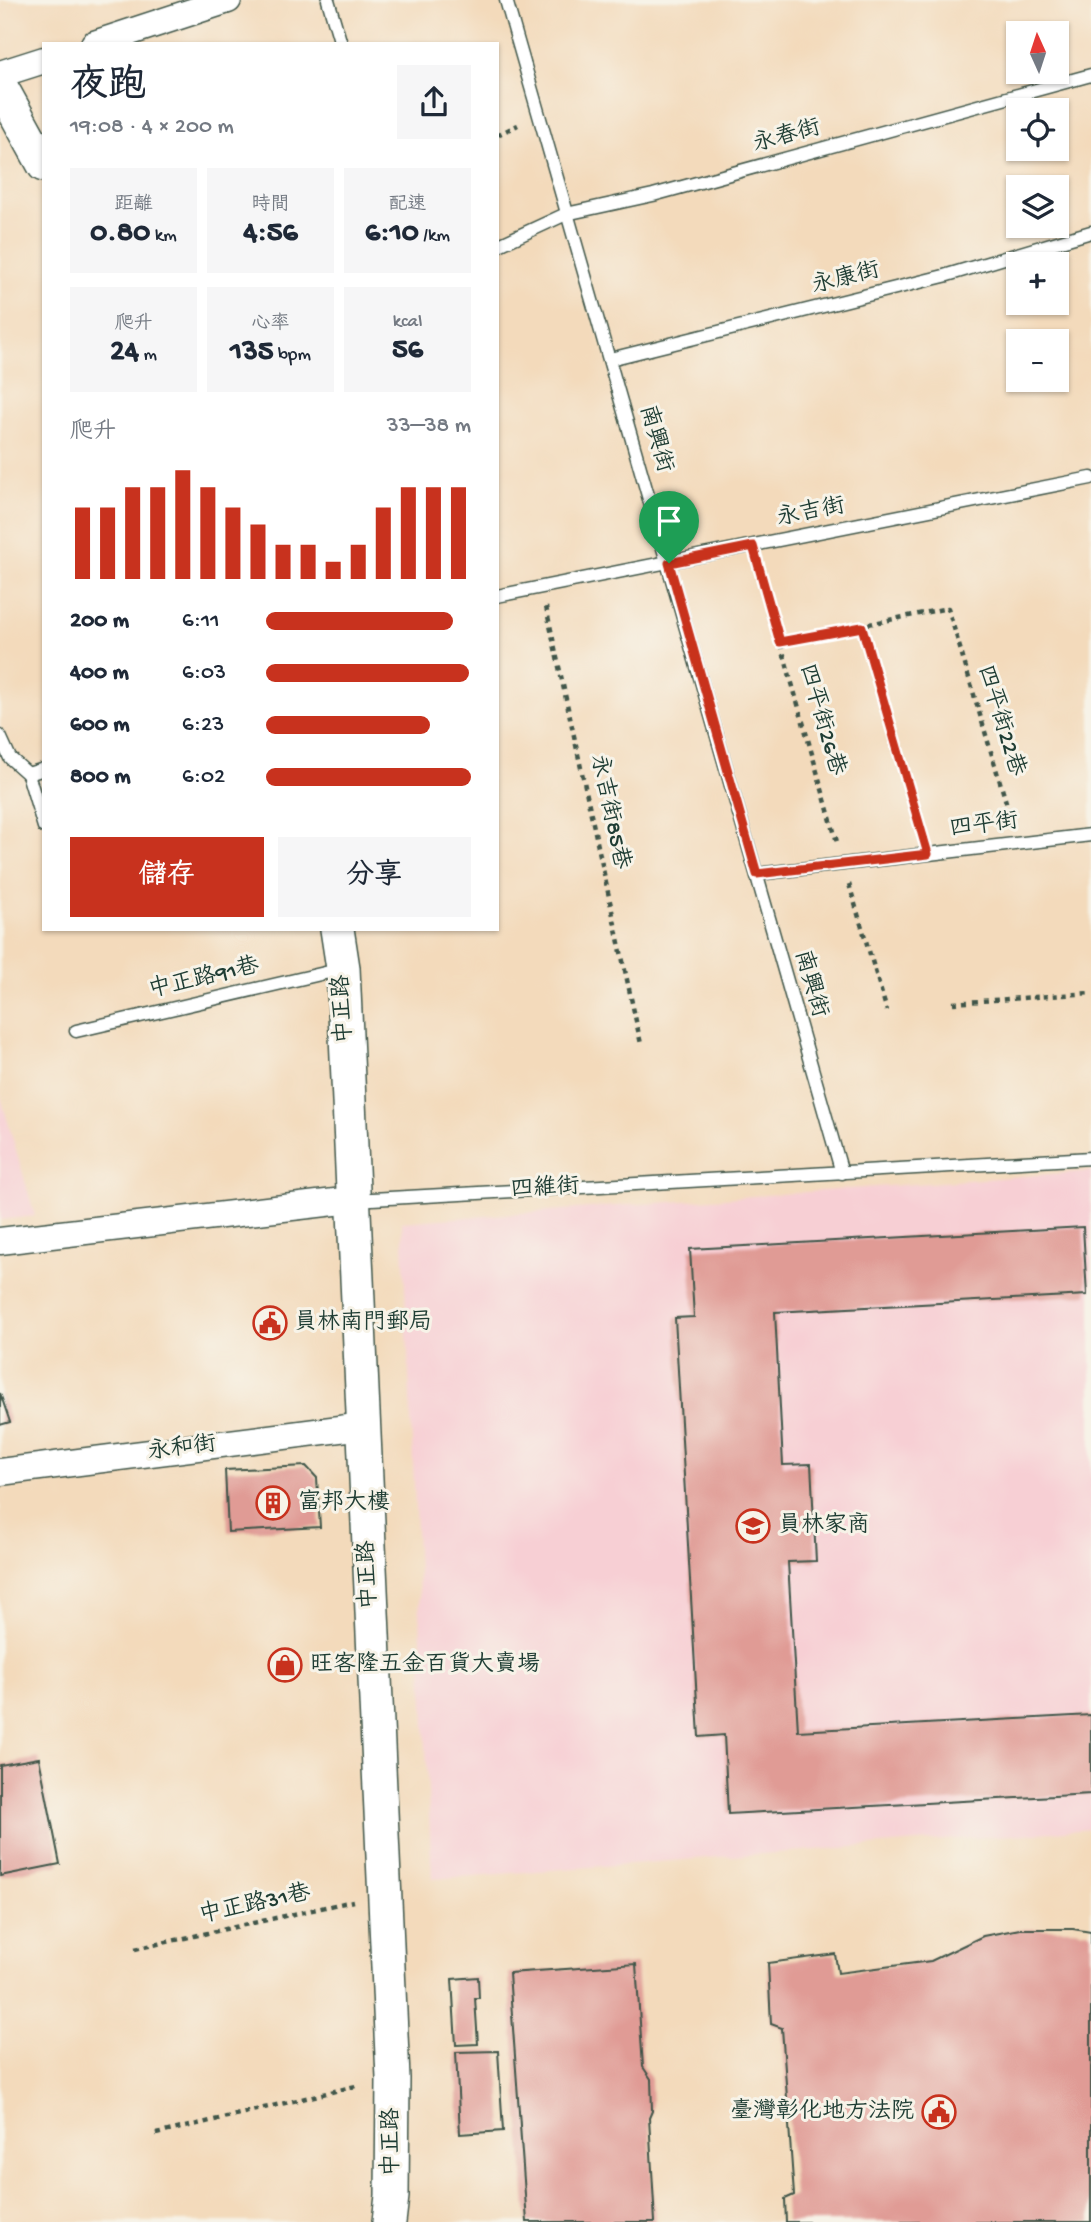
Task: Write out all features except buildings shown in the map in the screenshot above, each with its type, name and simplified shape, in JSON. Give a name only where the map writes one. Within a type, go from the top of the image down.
[{"type":"street","points":[[100,42],[228,0]]},
{"type":"street","points":[[0,74],[42,61]]},
{"type":"street","points":[[0,85],[42,161]]},
{"type":"street","name":"中正路","points":[[337,931],[343,968],[393,2077],[392,2196],[389,2222]]},
{"type":"street","name":"四維街","points":[[0,1241],[352,1200]]},
{"type":"street","name":"永和街","points":[[0,1472],[363,1426]]},
{"type":"lane","points":[[327,0],[340,42]]},
{"type":"lane","name":"南興街","points":[[506,0],[842,1173]]},
{"type":"lane","name":"永春街","points":[[499,245],[566,214],[653,195],[1091,75]]},
{"type":"lane","name":"永康街","points":[[610,359],[944,276],[1091,232]]},
{"type":"lane","name":"永吉街","points":[[499,596],[1091,478]]},
{"type":"lane","points":[[0,736],[10,758],[28,774],[42,820]]},
{"type":"lane","points":[[28,774],[42,770]]},
{"type":"lane","name":"四平街","points":[[757,874],[1091,835]]},
{"type":"lane","name":"中正路91巷","points":[[76,1031],[343,968]]},
{"type":"lane","name":"四維街","points":[[352,1200],[1091,1157]]},
{"type":"path","name":"四平街26巷","points":[[753,546],[887,1011]]},
{"type":"path","name":"永吉街85巷","points":[[542,587],[641,1044]]},
{"type":"path","name":"四平街22巷","points":[[862,627],[948,608],[1018,844]]},
{"type":"path","points":[[780,642],[862,627],[928,854]]},
{"type":"path","points":[[953,1003],[1091,993]]},
{"type":"path","name":"中正路31巷","points":[[135,1949],[383,1895]]},
{"type":"path","points":[[156,2134],[393,2077]]},
{"type":"shaded area","points":[[0,1094],[35,1216],[0,1220]]},
{"type":"shaded area","name":"員林家商","points":[[1091,1171],[1091,1829],[432,1879],[402,1222]]},
{"type":"place","name":"員林南門郵局","points":[[270,1323]]},
{"type":"place","name":"富邦大樓","points":[[273,1503]]},
{"type":"place","name":"員林家商","points":[[753,1526]]},
{"type":"place","name":"旺客隆五金百貨大賣場","points":[[285,1665]]},
{"type":"place","name":"臺灣彰化地方法院","points":[[939,2112]]},
{"type":"route","points":[[753,546],[780,642],[862,627],[928,854],[757,874],[669,563],[753,546]]}]
